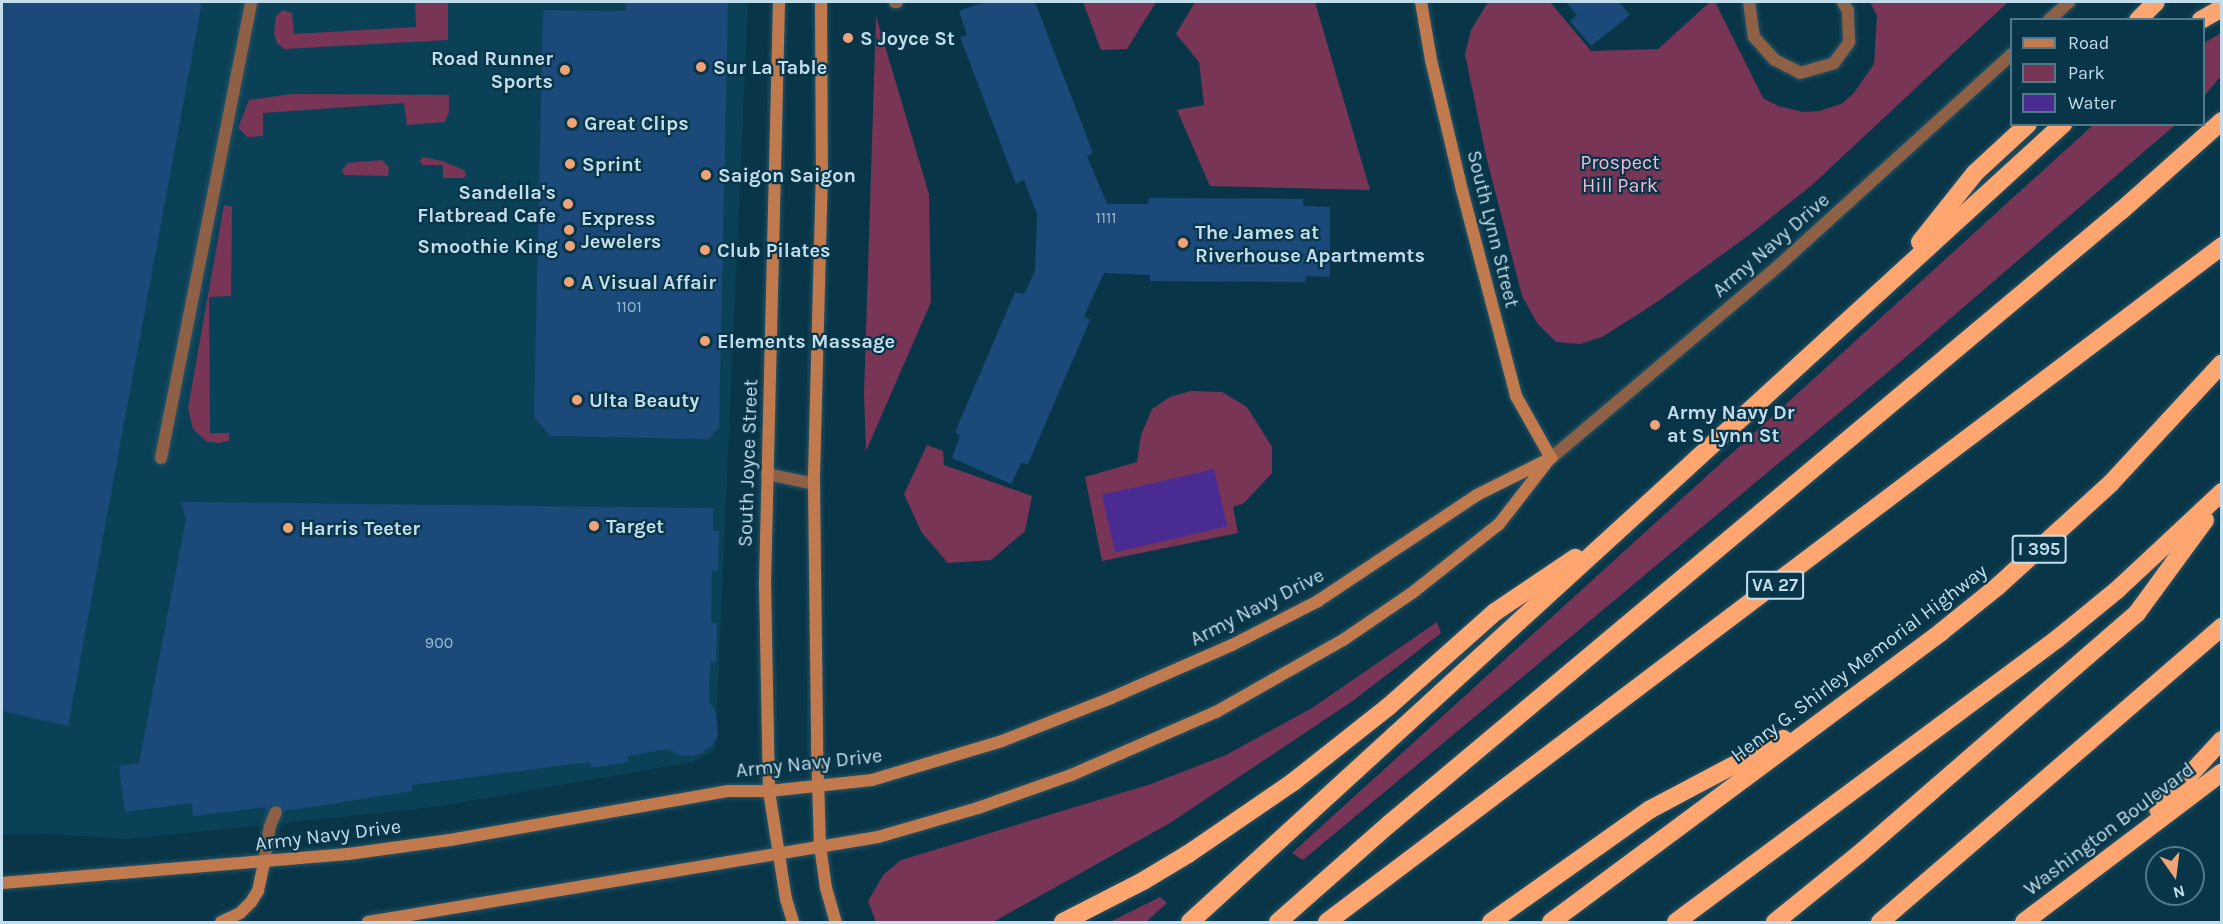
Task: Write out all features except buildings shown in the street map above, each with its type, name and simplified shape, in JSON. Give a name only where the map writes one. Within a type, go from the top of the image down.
[{"type":"highway","points":[[2140,18],[2156,2]]},
{"type":"highway","points":[[2204,18],[2222,8]]},
{"type":"highway","points":[[1278,922],[1397,817],[2122,210],[2222,121]]},
{"type":"highway","points":[[1886,285],[1975,173],[2026,126]]},
{"type":"highway","points":[[1190,922],[2061,126]]},
{"type":"highway","name":"VA 27","points":[[1327,922],[2222,246]]},
{"type":"highway","name":"Henry G. Shirley Memorial Highway","points":[[1551,922],[1941,632],[2056,535],[2163,429],[2222,363]]},
{"type":"highway","points":[[1676,922],[2057,639],[2116,590],[2222,492]]},
{"type":"highway","points":[[1775,922],[1859,854],[2137,613],[2222,496]]},
{"type":"highway","points":[[1063,922],[1152,876],[1268,800],[1342,745],[1495,612],[1626,524]]},
{"type":"highway","points":[[1880,922],[2222,627]]},
{"type":"highway","points":[[1491,922],[1649,810],[1835,712]]},
{"type":"highway","points":[[2126,843],[2222,740]]},
{"type":"highway","name":"Washington Boulevard","points":[[2024,922],[2035,917],[2126,843],[2222,772]]},
{"type":"main road","name":"South Joyce Street","points":[[779,2],[765,572],[769,791],[786,899],[793,922]]},
{"type":"main road","points":[[821,2],[822,170],[814,484],[820,846],[826,888],[836,922]]},
{"type":"main road","name":"South Lynn Street","points":[[1421,2],[1431,60],[1462,190],[1516,396],[1551,458]]},
{"type":"main road","name":"Army Navy Drive","points":[[2,883],[264,863],[450,840],[729,791],[769,791],[872,780],[1002,741],[1111,698],[1232,645],[1318,601],[1477,495],[1551,458]]},
{"type":"main road","name":"Army Navy Drive","points":[[368,922],[878,837],[989,805],[1071,775],[1262,689],[1343,640],[1457,559],[1499,524],[1551,458]]},
{"type":"main road","points":[[221,922],[240,913],[251,902],[258,891],[264,863]]},
{"type":"street","points":[[161,458],[251,2]]},
{"type":"street","points":[[1749,2],[1754,37],[1775,60],[1800,73],[1834,63],[1849,42],[1848,11],[1843,2]]},
{"type":"street","points":[[2051,18],[2069,2]]},
{"type":"street","name":"Army Navy Drive","points":[[1551,458],[1776,268],[2010,56]]},
{"type":"street","points":[[767,474],[814,484]]},
{"type":"street","points":[[264,863],[270,826],[276,812]]},
{"type":"shaded area","points":[[2,2],[748,2],[715,750],[692,762],[435,807],[129,839],[49,834],[2,835]]},
{"type":"green space","points":[[448,2],[448,40],[285,49],[277,43],[274,33],[276,16],[283,10],[292,13],[294,34],[416,27],[415,3]]},
{"type":"green space","points":[[1083,2],[1156,2],[1127,49],[1101,50]]},
{"type":"green space","points":[[1195,2],[1315,2],[1370,190],[1210,186],[1177,110],[1204,105],[1199,62],[1176,34]]},
{"type":"green space","name":"Prospect Hill Park","points":[[1488,2],[1550,2],[1591,51],[1658,49],[1710,2],[1715,2],[1763,98],[1778,106],[1803,112],[1819,111],[1841,104],[1853,94],[1874,64],[1877,16],[1870,2],[2008,2],[1812,185],[1749,235],[1657,302],[1602,337],[1580,344],[1556,342],[1537,323],[1522,296],[1486,156],[1465,54],[1471,30]]},
{"type":"green space","points":[[876,16],[929,194],[931,302],[866,451],[864,394]]},
{"type":"green space","points":[[2221,33],[2221,76],[2205,95],[2205,42]]},
{"type":"green space","points":[[292,94],[449,95],[449,112],[445,122],[407,125],[404,103],[263,113],[263,136],[248,137],[238,128],[249,100]]},
{"type":"green space","points":[[2092,126],[2174,126],[1900,362],[1303,860],[1292,853]]},
{"type":"green space","points":[[422,157],[442,161],[464,170],[466,175],[464,178],[443,178],[443,165],[422,165],[420,161]]},
{"type":"green space","points":[[382,160],[389,168],[388,176],[344,175],[342,170],[348,163]]},
{"type":"green space","points":[[224,205],[232,207],[231,296],[209,297],[210,433],[229,433],[229,441],[218,443],[206,441],[193,429],[188,408]]},
{"type":"green space","points":[[1191,391],[1222,392],[1247,407],[1272,447],[1272,473],[1244,503],[1233,507],[1238,533],[1102,561],[1085,477],[1137,462],[1141,435],[1152,409],[1170,397]]},
{"type":"green space","points":[[927,445],[943,451],[944,465],[1032,496],[1025,531],[991,560],[948,563],[922,533],[904,494]]},
{"type":"green space","points":[[1437,622],[1441,633],[1354,700],[1170,823],[993,922],[876,922],[868,901],[884,874],[901,860],[1151,784],[1226,755],[1312,708]]},
{"type":"green space","points":[[1160,897],[1167,903],[1146,922],[1110,922]]},
{"type":"water","points":[[1214,469],[1227,526],[1115,552],[1102,495]]},
{"type":"place","name":"S Joyce St","points":[[848,38]]},
{"type":"place","name":"Sur La Table","points":[[701,67]]},
{"type":"place","name":"Road Runner Sports","points":[[565,70]]},
{"type":"place","name":"Great Clips","points":[[572,123]]},
{"type":"place","name":"Sprint","points":[[570,164]]},
{"type":"place","name":"Saigon Saigon","points":[[706,175]]},
{"type":"place","name":"Sandella's Flatbread Cafe","points":[[568,204]]},
{"type":"place","name":"Express Jewelers","points":[[569,230]]},
{"type":"place","name":"The James at Riverhouse Apartmemts","points":[[1183,243]]},
{"type":"place","name":"Smoothie King","points":[[570,246]]},
{"type":"place","name":"Club Pilates","points":[[705,250]]},
{"type":"place","name":"A Visual Affair","points":[[569,282]]},
{"type":"place","name":"Elements Massage","points":[[705,341]]},
{"type":"place","name":"Ulta Beauty","points":[[577,400]]},
{"type":"place","name":"Army Navy Dr at S Lynn St","points":[[1655,425]]},
{"type":"place","name":"Target","points":[[594,526]]},
{"type":"place","name":"Harris Teeter","points":[[288,528]]}]
